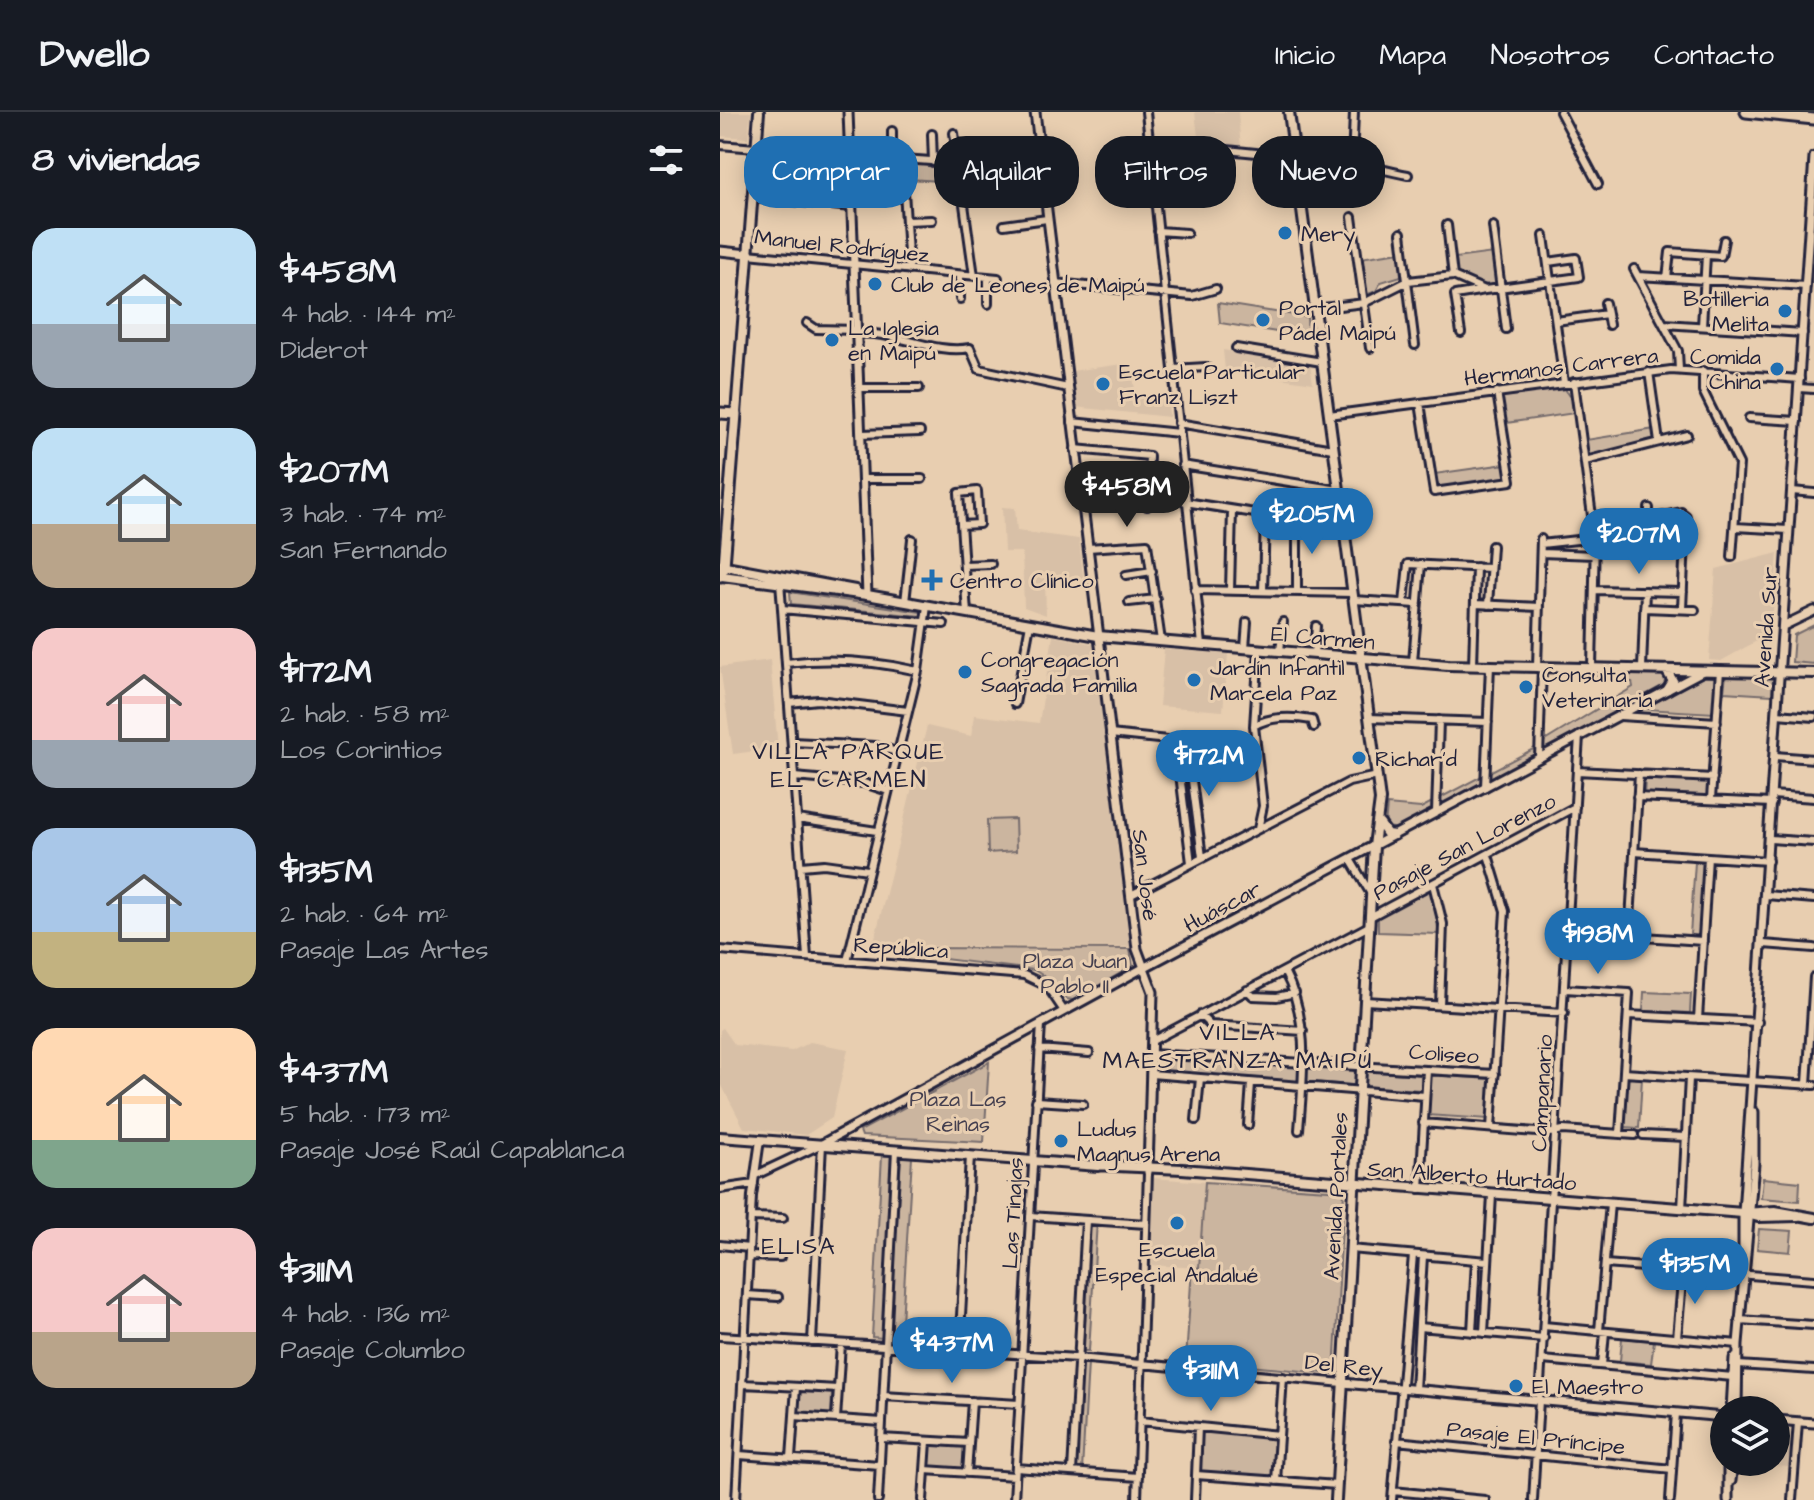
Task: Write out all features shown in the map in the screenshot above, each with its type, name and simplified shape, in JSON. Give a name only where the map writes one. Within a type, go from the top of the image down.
[{"type":"main road","points":[[757,136],[759,112]]},
{"type":"main road","name":"Avenida Portales","points":[[1289,112],[1292,136]]},
{"type":"main road","points":[[1746,112],[1814,119]]},
{"type":"main road","points":[[722,571],[752,208]]},
{"type":"main road","name":"Avenida Portales","points":[[1302,208],[1377,776],[1380,824],[1374,846],[1336,1500]]},
{"type":"main road","points":[[720,413],[736,414]]},
{"type":"main road","name":"El Carmen","points":[[722,571],[1098,636],[1413,662],[1814,673]]},
{"type":"main road","points":[[1666,669],[1673,681],[1668,689]]},
{"type":"main road","points":[[1380,824],[1387,834],[1394,835]]},
{"type":"main road","name":"San Alberto Hurtado","points":[[720,1137],[1814,1218]]},
{"type":"street","points":[[848,112],[849,136]]},
{"type":"street","name":"San José","points":[[1035,112],[1038,136]]},
{"type":"street","points":[[1146,112],[1149,136]]},
{"type":"street","points":[[1353,136],[1354,112]]},
{"type":"street","points":[[1560,112],[1598,184]]},
{"type":"street","points":[[892,131],[892,136]]},
{"type":"street","points":[[918,161],[933,162],[932,134]]},
{"type":"street","points":[[720,145],[744,147]]},
{"type":"street","name":"Avenida Sur","points":[[1735,1396],[1814,157]]},
{"type":"street","points":[[1385,170],[1408,175]]},
{"type":"street","points":[[851,208],[867,595]]},
{"type":"street","points":[[905,208],[909,270]]},
{"type":"street","points":[[964,208],[974,276]]},
{"type":"street","name":"San José","points":[[1046,208],[1131,895],[1143,968],[1153,989],[1137,1500]]},
{"type":"street","points":[[1156,208],[1202,645]]},
{"type":"street","points":[[1352,217],[1370,348]]},
{"type":"street","points":[[1004,225],[1047,219]]},
{"type":"street","points":[[906,221],[932,220]]},
{"type":"street","points":[[1447,225],[1453,276]]},
{"type":"street","points":[[1493,226],[1506,329]]},
{"type":"street","points":[[1158,231],[1187,233]]},
{"type":"street","points":[[1401,233],[1415,345]]},
{"type":"street","points":[[1544,236],[1564,383]]},
{"type":"street","points":[[1667,278],[1670,252],[1722,256],[1724,240]]},
{"type":"street","name":"Manuel Rodríguez","points":[[720,251],[998,278]]},
{"type":"street","points":[[1702,326],[1706,255]]},
{"type":"street","points":[[1461,333],[1455,295],[1579,277],[1576,258],[1548,262]]},
{"type":"street","points":[[1679,370],[1678,351],[1636,272],[1667,278],[1806,286]]},
{"type":"street","name":"Manuel Rodríguez","points":[[960,275],[960,299]]},
{"type":"street","points":[[1315,309],[1364,303],[1408,281],[1453,276],[1485,290]]},
{"type":"street","points":[[988,277],[988,304]]},
{"type":"street","points":[[1055,283],[1195,296],[1216,289]]},
{"type":"street","points":[[1605,303],[1609,325]]},
{"type":"street","points":[[1556,321],[1607,314]]},
{"type":"street","points":[[807,323],[816,329],[883,334],[957,351],[970,348],[979,369],[1068,388]]},
{"type":"street","points":[[1664,324],[1803,333]]},
{"type":"street","points":[[1236,348],[1322,362]]},
{"type":"street","points":[[1173,369],[1206,367]]},
{"type":"street","name":"Hermanos Carrera","points":[[1329,415],[1679,370],[1799,384],[1814,389]]},
{"type":"street","points":[[1703,371],[1703,391],[1739,464],[1732,557]]},
{"type":"street","points":[[1649,372],[1659,442]]},
{"type":"street","points":[[1574,382],[1595,538],[1592,667]]},
{"type":"street","points":[[859,388],[919,388]]},
{"type":"street","points":[[1420,403],[1434,492],[1511,481],[1497,392]]},
{"type":"street","points":[[1749,418],[1797,421]]},
{"type":"street","points":[[1072,422],[1179,433]]},
{"type":"street","points":[[1178,423],[1333,449]]},
{"type":"street","points":[[861,434],[920,432]]},
{"type":"street","points":[[1585,461],[1687,435]]},
{"type":"street","points":[[1075,449],[1149,456],[1147,506]]},
{"type":"street","points":[[1182,465],[1339,490]]},
{"type":"street","points":[[863,479],[922,479]]},
{"type":"street","points":[[961,525],[979,524],[977,491],[959,493],[961,525],[964,565],[967,613]]},
{"type":"street","points":[[1792,491],[1814,493]]},
{"type":"street","points":[[1082,503],[1112,494],[1147,496]]},
{"type":"street","points":[[1185,502],[1344,527]]},
{"type":"street","points":[[1648,539],[1649,508]]},
{"type":"street","points":[[1230,590],[1232,510]]},
{"type":"street","points":[[1649,519],[1684,513],[1682,609]]},
{"type":"street","points":[[1263,591],[1265,515]]},
{"type":"street","points":[[1297,520],[1297,592]]},
{"type":"street","points":[[1735,527],[1789,530]]},
{"type":"street","points":[[1539,758],[1541,542],[1595,538],[1685,540]]},
{"type":"street","points":[[905,602],[912,539]]},
{"type":"street","points":[[1088,548],[1146,543],[1161,641]]},
{"type":"street","points":[[1488,605],[1492,546]]},
{"type":"street","points":[[1541,553],[1595,555]]},
{"type":"street","points":[[964,565],[991,564]]},
{"type":"street","points":[[1404,603],[1408,564],[1490,568]]},
{"type":"street","points":[[1413,662],[1421,564]]},
{"type":"street","points":[[1473,665],[1476,567]]},
{"type":"street","points":[[1126,575],[1152,571]]},
{"type":"street","points":[[780,580],[807,957]]},
{"type":"street","points":[[1195,590],[1297,592],[1417,604]]},
{"type":"street","points":[[1594,590],[1683,592]]},
{"type":"street","points":[[1642,668],[1645,591]]},
{"type":"street","points":[[1129,602],[1156,599]]},
{"type":"street","points":[[1475,604],[1539,607]]},
{"type":"street","points":[[847,961],[918,671],[927,606]]},
{"type":"street","points":[[1644,608],[1695,610]]},
{"type":"street","points":[[782,609],[944,624]]},
{"type":"street","points":[[1783,626],[1814,611]]},
{"type":"street","points":[[1245,648],[1247,622]]},
{"type":"street","points":[[1280,651],[1283,622]]},
{"type":"street","points":[[1015,704],[1030,624]]},
{"type":"street","points":[[1314,654],[1316,626]]},
{"type":"street","points":[[1258,829],[1263,811],[1254,726],[1259,649]]},
{"type":"street","points":[[786,663],[845,662],[918,671]]},
{"type":"street","points":[[1485,787],[1490,665]]},
{"type":"street","name":"Huáscar","points":[[756,1175],[822,1144],[1143,968],[1705,670]]},
{"type":"street","points":[[1711,799],[1720,670]]},
{"type":"street","points":[[789,703],[818,700],[908,711]]},
{"type":"street","points":[[1255,709],[1260,716],[1271,719],[1312,720],[1314,727]]},
{"type":"street","points":[[1777,714],[1814,717]]},
{"type":"street","points":[[1618,716],[1717,722]]},
{"type":"street","points":[[1369,718],[1488,722]]},
{"type":"street","points":[[1254,726],[1271,719]]},
{"type":"street","points":[[1436,813],[1439,720]]},
{"type":"street","points":[[1110,734],[1187,742],[1202,857]]},
{"type":"street","name":"Campanario","points":[[1533,1500],[1579,736]]},
{"type":"street","points":[[792,742],[876,746],[897,752]]},
{"type":"street","points":[[1176,742],[1191,863]]},
{"type":"street","points":[[1775,756],[1814,759]]},
{"type":"street","points":[[1577,771],[1713,778]]},
{"type":"street","points":[[1629,936],[1639,774]]},
{"type":"street","points":[[1131,895],[1349,782],[1377,776]]},
{"type":"street","points":[[794,777],[864,783],[888,791]]},
{"type":"street","points":[[1637,797],[1814,798]]},
{"type":"street","name":"Pasaje San Lorenzo","points":[[1152,1041],[1284,971],[1433,884],[1575,807]]},
{"type":"street","points":[[1263,811],[1277,819]]},
{"type":"street","points":[[797,819],[877,831]]},
{"type":"street","points":[[1770,839],[1814,842]]},
{"type":"street","points":[[1634,852],[1768,861]]},
{"type":"street","points":[[1488,855],[1505,911],[1491,1128]]},
{"type":"street","points":[[1698,1019],[1708,857]]},
{"type":"street","points":[[1350,859],[1371,894]]},
{"type":"street","points":[[801,866],[824,864],[868,870]]},
{"type":"street","points":[[1433,884],[1442,913],[1440,1005]]},
{"type":"street","points":[[1766,895],[1814,899]]},
{"type":"street","points":[[1568,932],[1703,941]]},
{"type":"street","points":[[1763,944],[1814,948]]},
{"type":"street","name":"República","points":[[720,950],[1024,975],[1047,986],[1064,1011]]},
{"type":"street","points":[[1284,971],[1295,993],[1303,1031],[1299,1130]]},
{"type":"street","points":[[1624,1073],[1810,1084],[1814,977]]},
{"type":"street","points":[[1565,989],[1629,993],[1620,1134]]},
{"type":"street","points":[[1247,990],[1253,996],[1273,997],[1295,993]]},
{"type":"street","points":[[1365,1001],[1564,1013]]},
{"type":"street","points":[[1200,1015],[1210,1025],[1303,1031]]},
{"type":"street","points":[[1628,1015],[1758,1022]]},
{"type":"street","name":"Las Tinajas","points":[[1014,1500],[1041,1024]]},
{"type":"street","points":[[1039,1049],[1089,1053]]},
{"type":"street","name":"Coliseo","points":[[1151,1054],[1495,1074]]},
{"type":"street","points":[[1420,1189],[1427,1070]]},
{"type":"street","name":"Coliseo","points":[[1151,1074],[1425,1096]]},
{"type":"street","points":[[1196,1120],[1200,1078]]},
{"type":"street","points":[[1682,1209],[1689,1078]]},
{"type":"street","points":[[1248,1125],[1251,1083]]},
{"type":"street","points":[[1036,1101],[1083,1104]]},
{"type":"street","points":[[1423,1123],[1635,1135]]},
{"type":"street","points":[[1643,1135],[1686,1137]]},
{"type":"street","points":[[736,1500],[751,1217],[760,1140]]},
{"type":"street","points":[[812,1342],[822,1144]]},
{"type":"street","points":[[878,1500],[896,1150]]},
{"type":"street","points":[[959,1351],[970,1156]]},
{"type":"street","points":[[720,1189],[754,1184]]},
{"type":"street","points":[[1484,1333],[1492,1195]]},
{"type":"street","points":[[1602,1365],[1610,1203]]},
{"type":"street","points":[[1030,1216],[1146,1224]]},
{"type":"street","points":[[751,1217],[783,1218]]},
{"type":"street","points":[[1072,1472],[1086,1220]]},
{"type":"street","points":[[720,1245],[780,1257]]},
{"type":"street","points":[[1350,1249],[1488,1261]]},
{"type":"street","points":[[1392,1500],[1413,1255]]},
{"type":"street","points":[[1415,1390],[1423,1256]]},
{"type":"street","points":[[1472,1332],[1476,1260]]},
{"type":"street","points":[[1605,1264],[1814,1280]]},
{"type":"street","points":[[1677,1338],[1683,1270]]},
{"type":"street","points":[[747,1295],[778,1297]]},
{"type":"street","points":[[1739,1320],[1814,1325]]},
{"type":"street","points":[[1544,1326],[1738,1344]]},
{"type":"street","points":[[1419,1327],[1544,1338]]},
{"type":"street","name":"Del Rey","points":[[720,1336],[1141,1363],[1710,1416]]},
{"type":"street","points":[[836,1419],[841,1344]]},
{"type":"street","name":"Avenida Sur","points":[[1734,1396],[1738,1344]]},
{"type":"street","points":[[1542,1360],[1733,1377]]},
{"type":"street","points":[[1738,1365],[1814,1370]]},
{"type":"street","points":[[1276,1481],[1283,1377]]},
{"type":"street","points":[[743,1384],[838,1389]]},
{"type":"street","points":[[791,1458],[796,1387]]},
{"type":"street","points":[[883,1396],[1019,1404]]},
{"type":"street","points":[[967,1473],[972,1401]]},
{"type":"street","points":[[1670,1500],[1676,1413]]},
{"type":"street","points":[[794,1416],[882,1422]]},
{"type":"street","points":[[1140,1421],[1279,1435]]},
{"type":"street","points":[[1790,1421],[1814,1423]]},
{"type":"street","points":[[1792,1500],[1798,1422]]},
{"type":"street","points":[[1195,1500],[1198,1427]]},
{"type":"street","points":[[881,1438],[969,1443]]},
{"type":"street","points":[[923,1500],[927,1441]]},
{"type":"street","name":"Pasaje El Príncipe","points":[[1396,1441],[1672,1469]]},
{"type":"street","points":[[739,1455],[880,1465]]},
{"type":"street","points":[[925,1470],[967,1473],[1072,1472],[1138,1477]]},
{"type":"street","points":[[1196,1475],[1337,1485]]},
{"type":"street","points":[[1728,1500],[1729,1476]]},
{"type":"street","points":[[1393,1491],[1485,1500]]},
{"type":"shaded area","points":[[720,112],[751,112],[748,136],[720,136]]},
{"type":"shaded area","points":[[1195,112],[1238,112],[1241,149],[1236,149],[1236,136],[1198,136]]},
{"type":"shaded area","points":[[1223,350],[1310,364],[1313,383],[1225,370]]},
{"type":"shaded area","name":"Escuela Particular Franz Liszt","points":[[1131,363],[1136,397],[1168,401],[1169,417],[1074,407],[1071,371]]},
{"type":"shaded area","points":[[1002,507],[1015,508],[1017,531],[1079,539],[1084,583],[1045,575],[1046,615],[1024,607],[1022,552],[1004,552]]},
{"type":"shaded area","points":[[1778,553],[1771,633],[1721,661],[1709,660],[1716,569]]},
{"type":"shaded area","points":[[1053,636],[1093,644],[1131,947],[873,946],[927,726],[971,736],[974,715],[1039,723]]},
{"type":"shaded area","name":"Jardín Infantil Marcela Paz","points":[[1164,649],[1228,654],[1223,711],[1159,706]]},
{"type":"shaded area","points":[[770,660],[778,748],[733,754],[720,667]]},
{"type":"shaded area","points":[[723,1028],[735,1045],[792,1051],[810,1042],[848,1049],[832,1118],[806,1135],[744,1128],[720,1082],[720,1030]]},
{"type":"shaded area","name":"Escuela Especial Andalué","points":[[1153,1178],[1205,1182],[1199,1268],[1149,1265]]},
{"type":"green space","points":[[918,163],[934,164],[934,181],[918,180]]},
{"type":"green space","points":[[1400,252],[1401,276],[1381,282],[1376,291],[1366,295],[1360,258]]},
{"type":"green space","points":[[1493,253],[1498,285],[1484,287],[1457,275],[1455,258]]},
{"type":"green space","name":"Portal Pádel Maipú","points":[[1218,303],[1307,317],[1308,337],[1220,323]]},
{"type":"green space","points":[[1564,388],[1573,400],[1575,413],[1506,423],[1502,397]]},
{"type":"green space","points":[[1655,429],[1657,440],[1588,457],[1586,440]]},
{"type":"green space","points":[[1506,464],[1508,478],[1436,489],[1434,474]]},
{"type":"green space","points":[[790,592],[921,612],[922,616],[791,604]]},
{"type":"green space","points":[[1814,625],[1814,664],[1792,662],[1794,635]]},
{"type":"green space","points":[[1576,672],[1664,673],[1665,684],[1544,751],[1543,742],[1633,687],[1632,682],[1580,679]]},
{"type":"green space","points":[[1705,675],[1716,675],[1714,713],[1644,709]]},
{"type":"green space","points":[[1726,675],[1773,679],[1772,695],[1724,692]]},
{"type":"green space","points":[[1537,747],[1536,756],[1402,829],[1385,827],[1387,805],[1421,808]]},
{"type":"green space","points":[[1645,778],[1710,781],[1709,801],[1644,798]]},
{"type":"green space","points":[[1015,819],[1016,851],[988,853],[987,820]]},
{"type":"green space","points":[[1695,862],[1704,863],[1700,936],[1690,935]]},
{"type":"green space","points":[[1432,889],[1439,934],[1378,932],[1378,916]]},
{"type":"green space","name":"Plaza Juan Pablo II","points":[[921,948],[1130,949],[1133,966],[1073,1000],[1067,999],[1050,980],[1034,970],[920,956]]},
{"type":"green space","points":[[1644,992],[1691,994],[1690,1013],[1643,1011]]},
{"type":"green space","points":[[1156,1056],[1421,1075],[1421,1090],[1155,1071]]},
{"type":"green space","name":"Plaza Las Reinas","points":[[989,1062],[984,1142],[862,1136],[860,1131]]},
{"type":"green space","points":[[1428,1075],[1492,1079],[1489,1119],[1426,1115]]},
{"type":"green space","points":[[1627,1078],[1642,1078],[1639,1128],[1623,1127]]},
{"type":"green space","points":[[882,1155],[894,1156],[883,1338],[872,1337]]},
{"type":"green space","points":[[901,1157],[912,1157],[901,1339],[890,1339]]},
{"type":"green space","points":[[1763,1178],[1800,1182],[1799,1201],[1761,1198]]},
{"type":"green space","points":[[1205,1182],[1344,1191],[1334,1374],[1186,1360],[1192,1267],[1199,1268]]},
{"type":"green space","points":[[1088,1221],[1097,1221],[1089,1351],[1080,1351]]},
{"type":"green space","points":[[1759,1229],[1792,1231],[1790,1252],[1757,1249]]},
{"type":"green space","points":[[1622,1338],[1654,1341],[1651,1364],[1620,1361]]},
{"type":"green space","points":[[1079,1363],[1088,1363],[1082,1471],[1074,1470]]},
{"type":"green space","points":[[799,1391],[832,1393],[831,1416],[797,1414]]},
{"type":"green space","points":[[1201,1430],[1274,1436],[1277,1438],[1273,1476],[1199,1473]]},
{"type":"green space","points":[[929,1444],[966,1446],[964,1469],[928,1466]]},
{"type":"place","name":"Mery","points":[[1285,233]]},
{"type":"place","name":"Club de Leones de Maipú","points":[[875,284]]},
{"type":"place","name":"Botilleria Melita","points":[[1785,311]]},
{"type":"place","name":"Portal Pádel Maipú","points":[[1263,320]]},
{"type":"place","name":"La Iglesia en Maipú","points":[[832,340]]},
{"type":"place","name":"Comida China","points":[[1777,369]]},
{"type":"place","name":"Escuela Particular Franz Liszt","points":[[1103,384]]},
{"type":"place","name":"Centro Clínico","points":[[932,580]]},
{"type":"place","name":"Congregación Sagrada Familia","points":[[965,672]]},
{"type":"place","name":"Jardín Infantil Marcela Paz","points":[[1194,680]]},
{"type":"place","name":"Consulta Veterinaria","points":[[1526,687]]},
{"type":"place","name":"Richar'd","points":[[1359,758]]},
{"type":"place","name":"Ludus Magnus Arena","points":[[1061,1141]]},
{"type":"place","name":"Escuela Especial Andalué","points":[[1177,1223]]},
{"type":"place","name":"El Maestro","points":[[1516,1386]]},
{"type":"district","name":"VILLA PARQUE EL CARMEN","points":[[849,765]]},
{"type":"district","name":"VILLA MAESTRANZA MAIPÚ","points":[[1238,1046]]},
{"type":"district","name":"ELISA","points":[[799,1246]]}]
